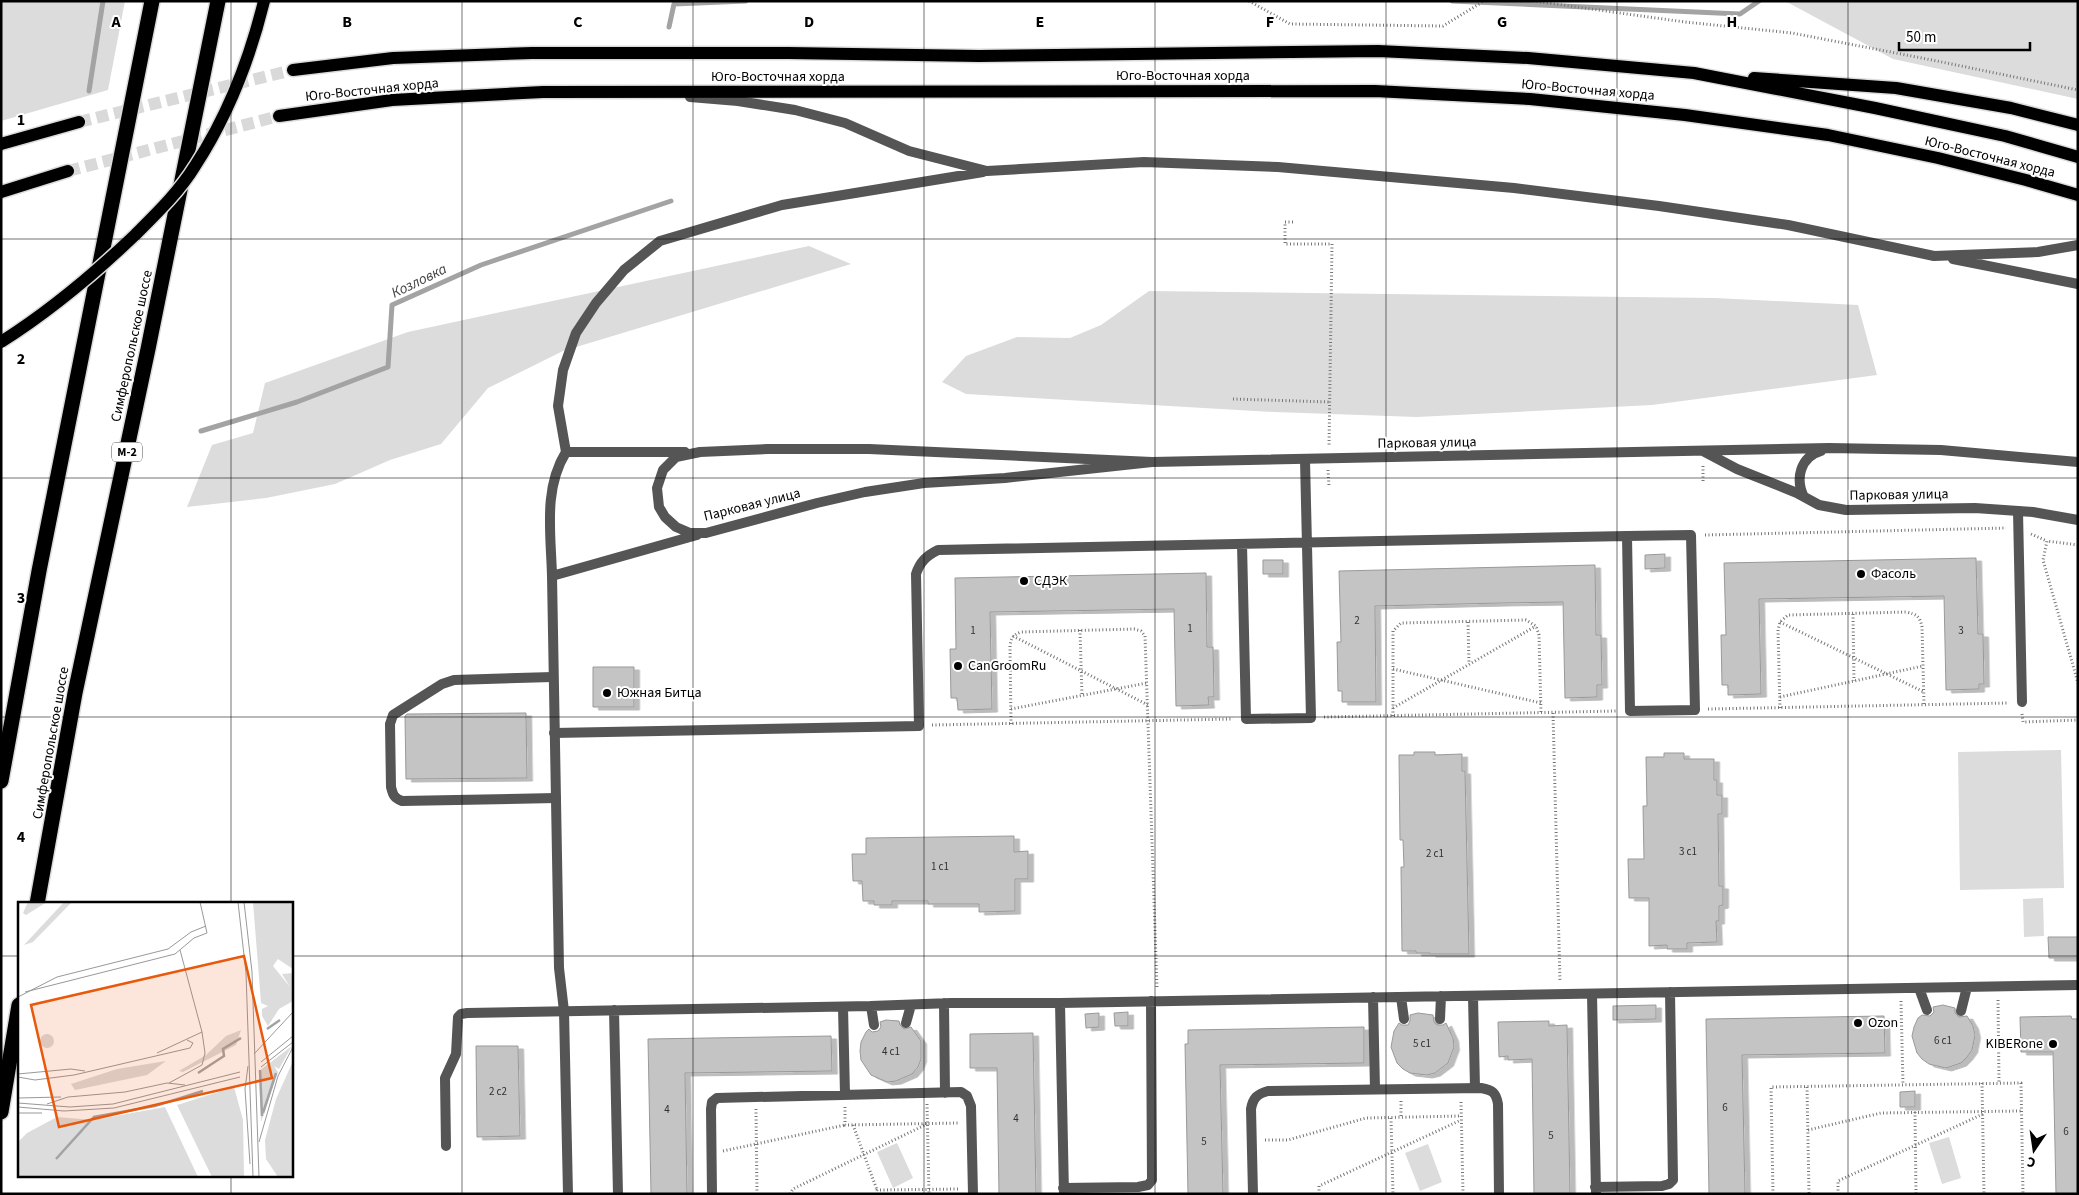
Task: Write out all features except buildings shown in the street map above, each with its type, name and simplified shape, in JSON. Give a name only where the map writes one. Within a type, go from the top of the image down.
[{"type":"highway","points":[[1,781],[40,570],[152,1]]},
{"type":"highway","name":"Симферопольское шоссе","points":[[37,902],[75,693],[150,340],[218,1]]},
{"type":"highway","points":[[1,1112],[18,1011]]},
{"type":"main road","points":[[1,342],[54,306],[97,270],[154,216],[174,194],[194,167],[224,113],[251,44],[264,1]]},
{"type":"main road","name":"Юго-Восточная хорда","points":[[293,70],[393,58],[532,53],[789,53],[979,56],[1378,51],[1528,58],[1694,73],[1876,108],[2006,136],[2078,157]]},
{"type":"main road","points":[[1694,73],[1896,88],[2011,108],[2078,125]]},
{"type":"main road","name":"Юго-Восточная хорда","points":[[279,116],[392,100],[543,92],[1375,91],[1530,99],[1685,114],[1828,135],[1938,158],[2078,195]]},
{"type":"main road","points":[[1,144],[79,122]]},
{"type":"main road","points":[[1,192],[68,171]]},
{"type":"street","points":[[614,91],[738,101],[795,110],[845,123],[908,151],[987,172]]},
{"type":"street","points":[[568,1194],[564,1011],[559,968],[550,500],[552,481],[566,452],[558,406],[563,370],[576,332],[596,303],[624,270],[660,241],[782,206],[987,172],[1144,162],[1278,167],[1392,176],[1514,188],[1659,206],[1788,225],[2078,284]]},
{"type":"street","points":[[1934,256],[2038,252],[2078,245]]},
{"type":"street","points":[[1804,497],[1799,488],[1799,479],[1806,459],[1814,453],[1829,448]]},
{"type":"street","name":"Парковая улица","points":[[1152,462],[1005,478],[924,483],[865,492],[706,533],[690,533],[676,527],[665,517],[659,507],[657,488],[663,470],[676,457],[700,452],[768,449],[869,449],[1152,462],[1829,448],[1941,450],[2078,462]]},
{"type":"street","name":"Парковая улица","points":[[1702,451],[1737,469],[1819,505],[1846,510],[1975,508],[2018,511],[2078,520]]},
{"type":"street","points":[[566,452],[700,452]]},
{"type":"street","points":[[1242,544],[1246,719],[1311,718],[1305,460]]},
{"type":"street","points":[[2018,511],[2022,702]]},
{"type":"street","points":[[552,576],[706,533]]},
{"type":"street","points":[[554,733],[919,726],[916,574],[920,564],[928,555],[938,550],[1627,536],[1691,535],[1695,710],[1630,711],[1627,536]]},
{"type":"street","points":[[553,677],[458,679],[448,682],[397,711],[391,719],[391,787],[394,796],[402,801],[556,798]]},
{"type":"street","points":[[446,1146],[446,1078],[456,1054],[458,1018],[467,1013],[944,1003],[1060,1003],[2078,985]]},
{"type":"street","points":[[1961,1010],[1967,987]]},
{"type":"street","points":[[1919,988],[1927,1010]]},
{"type":"street","points":[[1592,994],[1596,1190],[1662,1186],[1669,1184],[1672,1180],[1670,992]]},
{"type":"street","points":[[1440,1018],[1441,996]]},
{"type":"street","points":[[1473,996],[1475,1088]]},
{"type":"street","points":[[1373,997],[1375,1089]]},
{"type":"street","points":[[1401,997],[1404,1019]]},
{"type":"street","points":[[1060,1003],[1064,1191],[1138,1187],[1148,1185],[1152,1180],[1154,1001]]},
{"type":"street","points":[[944,1003],[945,1092]]},
{"type":"street","points":[[906,1023],[911,1005]]},
{"type":"street","points":[[843,1006],[844,1094]]},
{"type":"street","points":[[871,1006],[874,1025]]},
{"type":"street","points":[[614,1010],[618,1194]]},
{"type":"street","points":[[1252,1194],[1251,1108],[1253,1099],[1259,1093],[1268,1091],[1475,1088],[1491,1089],[1497,1095],[1500,1194]]},
{"type":"street","points":[[712,1194],[711,1109],[712,1102],[717,1098],[723,1096],[945,1092],[961,1092],[967,1096],[971,1106],[973,1191]]},
{"type":"path","points":[[1249,1],[1290,24],[1443,26],[1484,1]]},
{"type":"path","points":[[1533,1],[1685,22],[1792,33],[2078,90]]},
{"type":"path","points":[[1293,222],[1285,222],[1285,244],[1332,244],[1329,445]]},
{"type":"path","points":[[1234,399],[1330,402]]},
{"type":"path","points":[[1691,535],[2018,528]]},
{"type":"path","points":[[2078,544],[2047,541],[2043,560],[2078,683]]},
{"type":"path","points":[[1780,708],[1778,630],[1780,622],[1788,615],[1906,612],[1916,614],[1920,619],[1922,627],[1924,705]]},
{"type":"path","points":[[1852,614],[1854,681]]},
{"type":"path","points":[[1394,716],[1392,631],[1396,625],[1401,623],[1526,620],[1536,626],[1539,635],[1541,713]]},
{"type":"path","points":[[1468,622],[1469,664]]},
{"type":"path","points":[[1780,622],[1924,692]]},
{"type":"path","points":[[1394,708],[1536,626]]},
{"type":"path","points":[[1011,724],[1010,646],[1013,636],[1021,632],[1134,629],[1141,631],[1145,636],[1154,1001]]},
{"type":"path","points":[[1080,630],[1082,696]]},
{"type":"path","points":[[1013,636],[1148,705]]},
{"type":"path","points":[[1780,697],[1923,666]]},
{"type":"path","points":[[1393,669],[1541,702]]},
{"type":"path","points":[[1011,709],[1147,683]]},
{"type":"path","points":[[1695,710],[2022,702],[2023,722],[2078,720]]},
{"type":"path","points":[[1311,718],[1630,711]]},
{"type":"path","points":[[1553,712],[1560,994]]},
{"type":"path","points":[[919,726],[1246,719]]},
{"type":"path","points":[[1901,1013],[1902,1085]]},
{"type":"path","points":[[1998,1016],[1999,1083]]},
{"type":"path","points":[[1982,1083],[1984,1194]]},
{"type":"path","points":[[1773,1194],[1771,1087],[2021,1083],[2023,1194]]},
{"type":"path","points":[[1807,1086],[1809,1194]]},
{"type":"path","points":[[1461,1088],[1463,1194]]},
{"type":"path","points":[[927,1093],[929,1192]]},
{"type":"path","points":[[844,1094],[845,1125]]},
{"type":"path","points":[[756,1096],[757,1194]]},
{"type":"path","points":[[1808,1130],[1882,1113],[1983,1113],[2022,1110]]},
{"type":"path","points":[[1915,1112],[1916,1194]]},
{"type":"path","points":[[1838,1194],[1838,1181],[1983,1113]]},
{"type":"path","points":[[1252,1141],[1288,1140],[1366,1118],[1461,1118]]},
{"type":"path","points":[[1391,1118],[1393,1194]]},
{"type":"path","points":[[1319,1194],[1319,1186],[1461,1118]]},
{"type":"path","points":[[711,1153],[853,1124],[972,1123]]},
{"type":"path","points":[[853,1124],[877,1192],[973,1191]]},
{"type":"path","points":[[790,1194],[794,1189],[928,1124]]},
{"type":"shaded area","points":[[1,1],[125,1],[108,90],[1,121]]},
{"type":"shaded area","points":[[1785,1],[2078,1],[2078,99],[1893,59]]},
{"type":"shaded area","points":[[809,246],[851,264],[563,351],[488,388],[441,444],[390,460],[335,484],[266,498],[187,507],[212,445],[253,433],[265,383],[408,332]]},
{"type":"shaded area","points":[[1149,291],[1715,298],[1858,305],[1877,375],[1652,405],[1417,417],[1274,412],[966,394],[942,382],[966,356],[1017,337],[1070,338],[1101,325]]},
{"type":"shaded area","points":[[2061,750],[2064,888],[1960,890],[1958,752]]},
{"type":"shaded area","points":[[2043,898],[2044,936],[2024,937],[2023,899]]},
{"type":"shaded area","points":[[1949,1137],[1961,1178],[1942,1184],[1929,1143]]},
{"type":"shaded area","points":[[897,1143],[913,1178],[893,1188],[877,1152]]},
{"type":"shaded area","points":[[1428,1144],[1442,1182],[1420,1191],[1405,1153]]},
{"type":"waterway","points":[[89,91],[103,1]]},
{"type":"waterway","name":"Козловка","points":[[669,27],[674,4],[746,1]]},
{"type":"waterway","name":"Козловка","points":[[1452,1],[1740,14],[1759,1]]},
{"type":"waterway","name":"Козловка","points":[[201,431],[297,402],[388,367],[392,305],[481,265],[671,201]]},
{"type":"tunnel","points":[[79,122],[293,70]]},
{"type":"tunnel","points":[[68,171],[279,116]]},
{"type":"place","name":"Фасоль","points":[[1861,574]]},
{"type":"place","name":"СДЭК","points":[[1024,581]]},
{"type":"place","name":"CanGroomRu","points":[[958,666]]},
{"type":"place","name":"Южная Битца","points":[[607,693]]},
{"type":"place","name":"Ozon","points":[[1858,1023]]},
{"type":"place","name":"KIBERone","points":[[2053,1044]]}]
